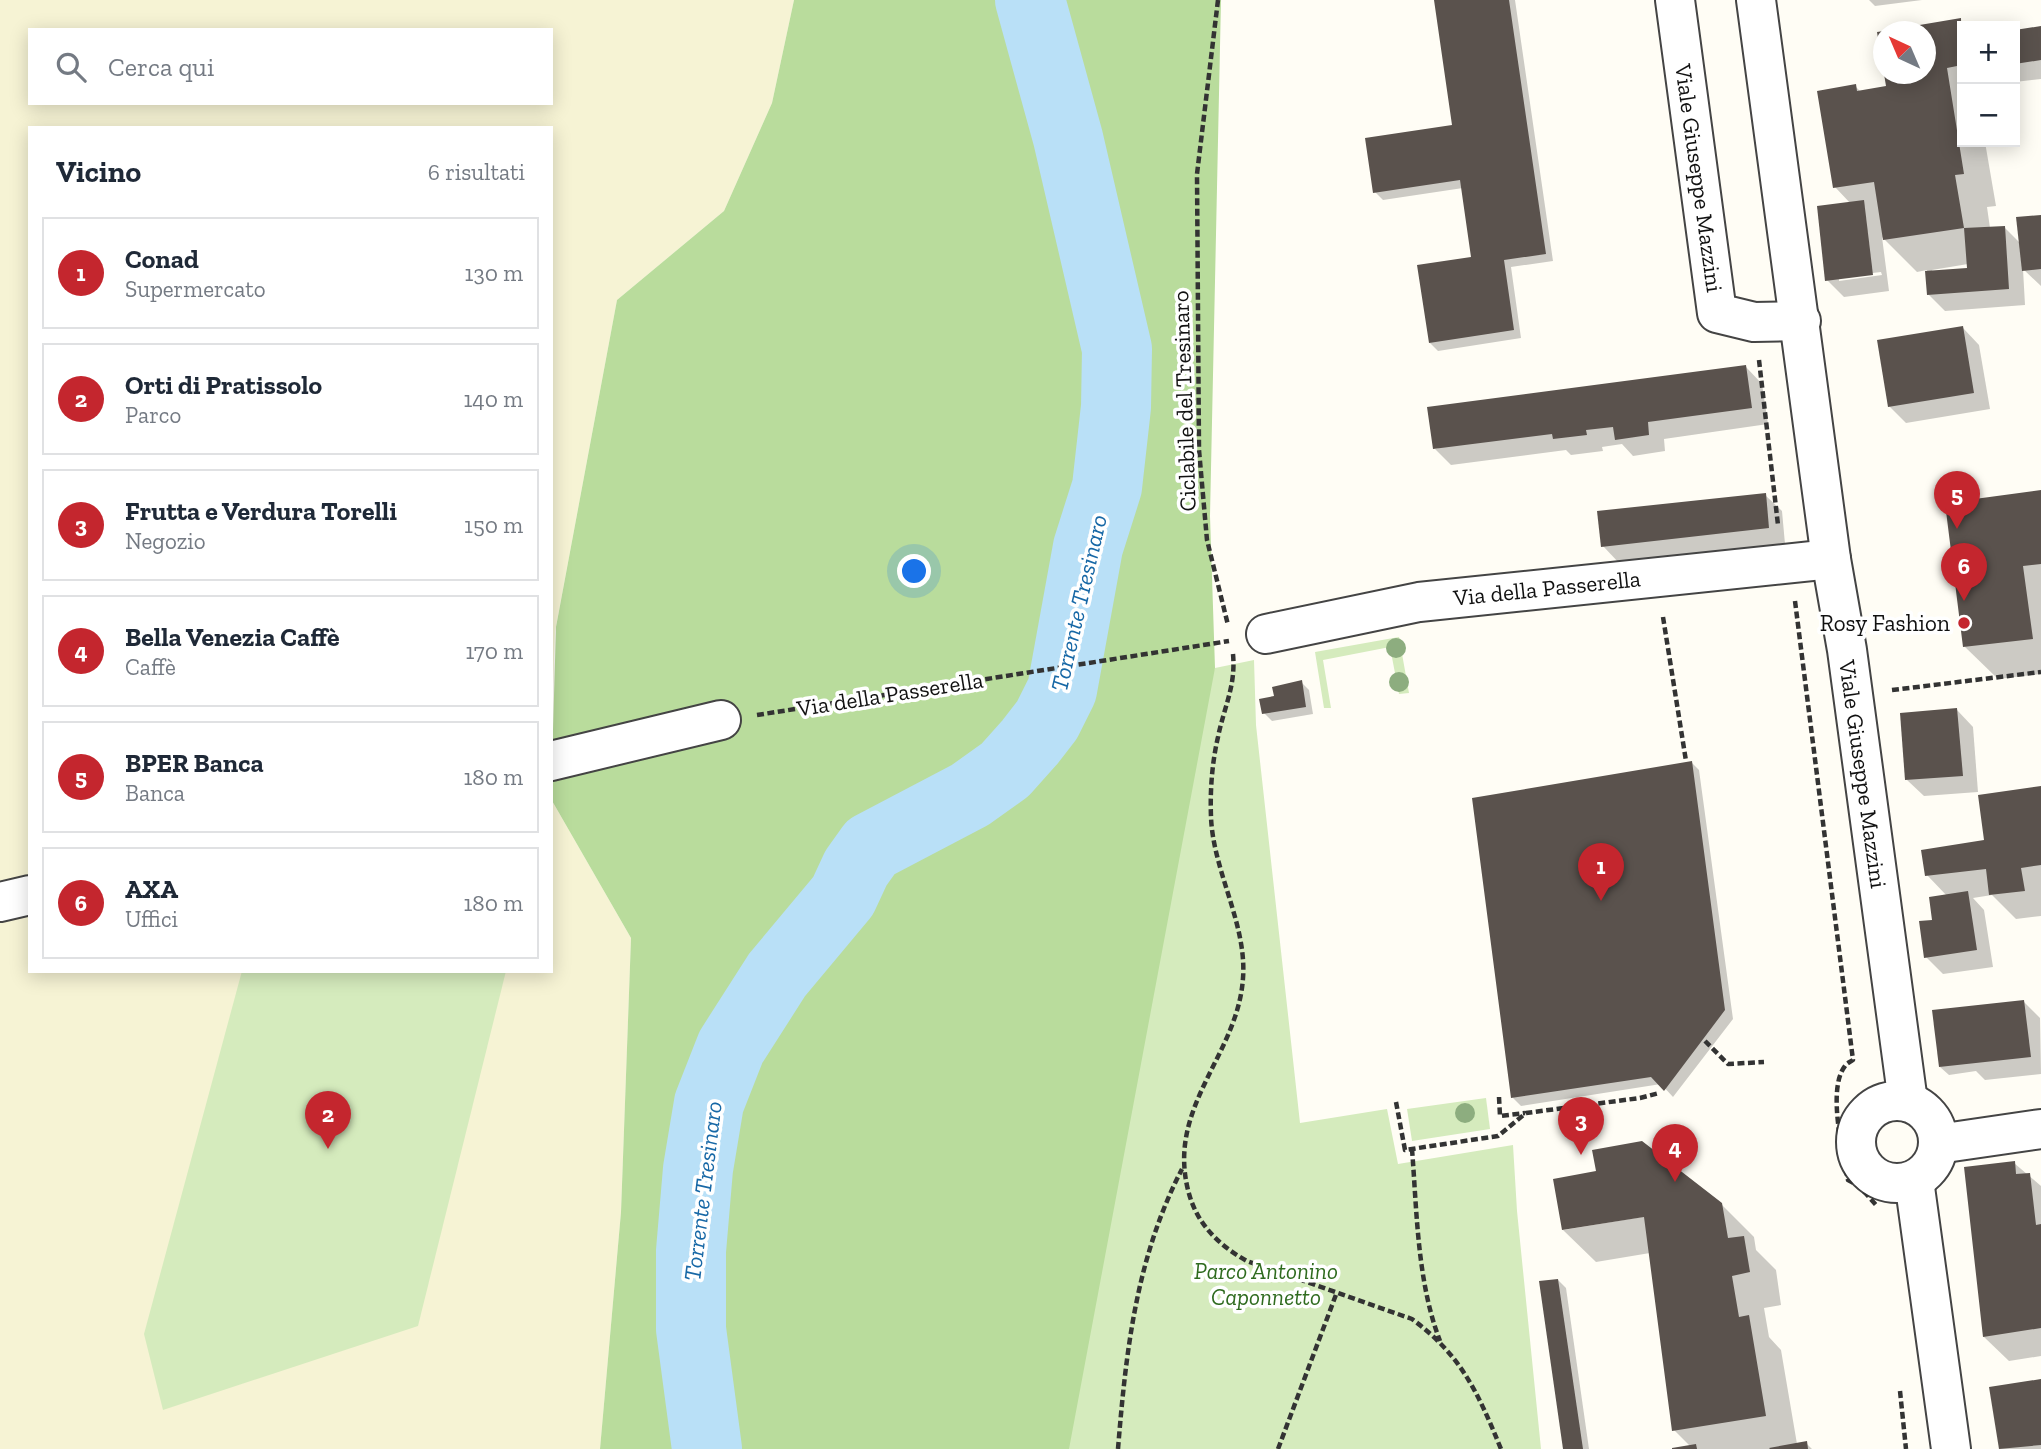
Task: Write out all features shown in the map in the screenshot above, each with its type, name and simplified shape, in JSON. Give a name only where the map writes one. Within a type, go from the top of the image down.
[{"type":"street","name":"Viale Giuseppe Mazzini","points":[[1675,0],[1717,313],[1754,322],[1801,321]]},
{"type":"street","name":"Viale Giuseppe Mazzini","points":[[1756,0],[1908,1102]]},
{"type":"street","name":"Via della Passerella","points":[[1249,637],[1419,602],[1831,559]]},
{"type":"street","points":[[553,761],[721,720]]},
{"type":"street","points":[[0,902],[28,895]]},
{"type":"street","points":[[1895,1101],[1908,1102],[1921,1108],[1931,1118],[1937,1130],[1938,1144],[1937,1155],[1931,1166],[1914,1180],[1891,1183],[1880,1180],[1863,1165],[1856,1142],[1864,1118],[1873,1110],[1895,1101]]},
{"type":"street","points":[[1938,1144],[2041,1129]]},
{"type":"street","points":[[1914,1180],[1951,1449]]},
{"type":"path","name":"Ciclabile del Tresinaro","points":[[1218,0],[1197,174],[1199,450],[1208,540],[1249,637],[1218,734],[1213,764],[1211,818],[1214,854],[1240,940],[1244,975],[1240,1001],[1231,1025],[1191,1116],[1184,1143],[1183,1168],[1191,1203],[1209,1233],[1231,1252],[1247,1261],[1412,1319],[1441,1343],[1460,1366],[1478,1395],[1501,1449]]},
{"type":"path","name":"Viale Giuseppe Mazzini","points":[[1783,563],[1788,590],[1795,600],[1853,1060],[1844,1066],[1837,1086],[1840,1142],[1848,1180],[1859,1186],[1876,1203],[1880,1215]]},
{"type":"path","points":[[1663,615],[1686,761]]},
{"type":"path","name":"Via della Passerella","points":[[721,720],[1249,637]]},
{"type":"path","points":[[1853,695],[2041,672]]},
{"type":"path","points":[[1705,1041],[1728,1064],[1764,1062]]},
{"type":"path","points":[[1499,1097],[1500,1116],[1640,1098],[1659,1093]]},
{"type":"path","points":[[1396,1102],[1405,1150],[1498,1136],[1526,1112]]},
{"type":"path","points":[[1412,1149],[1424,1275],[1432,1320],[1441,1343]]},
{"type":"path","points":[[1118,1449],[1125,1366],[1136,1300],[1162,1216],[1183,1168]]},
{"type":"path","points":[[1278,1449],[1337,1292]]},
{"type":"shaded area","points":[[0,0],[794,0],[772,103],[724,211],[617,300],[555,632],[553,684],[553,126],[28,126],[28,973],[553,973],[553,802],[631,938],[621,1212],[600,1449],[0,1449]]},
{"type":"green space","points":[[794,0],[1221,0],[1210,516],[1215,668],[1069,1449],[600,1449],[621,1212],[631,938],[553,802],[556,627],[617,300],[724,211],[772,103]]},
{"type":"green space","points":[[1399,637],[1409,693],[1399,694],[1390,647],[1323,660],[1331,708],[1324,708],[1315,652]]},
{"type":"green space","name":"Parco Antonino Caponnetto","points":[[1254,660],[1256,725],[1300,1123],[1387,1109],[1398,1164],[1513,1145],[1541,1449],[1067,1449],[1208,685],[1215,668]]},
{"type":"green space","points":[[241,973],[506,973],[418,1326],[163,1410],[144,1334]]},
{"type":"green space","points":[[1486,1098],[1490,1129],[1412,1141],[1407,1109]]},
{"type":"building","points":[[1434,0],[1509,0],[1546,254],[1504,260],[1514,330],[1429,343],[1417,265],[1471,257],[1460,180],[1373,193],[1365,138],[1452,125]]},
{"type":"building","points":[[1961,18],[1961,21],[1957,21],[1957,66],[1947,68],[1957,147],[1960,147],[1964,174],[1955,175],[1964,228],[1883,240],[1874,182],[1833,188],[1817,91],[1856,84],[1857,91],[1886,84],[1936,84],[1936,22]]},
{"type":"building","points":[[2041,26],[2041,60],[2020,63],[2020,29]]},
{"type":"building","points":[[1864,200],[1873,275],[1825,281],[1817,206]]},
{"type":"building","points":[[2041,215],[2041,269],[2022,271],[2016,217]]},
{"type":"building","points":[[2005,226],[2009,289],[1927,295],[1925,271],[1967,268],[1964,228]]},
{"type":"building","points":[[1963,326],[1974,393],[1888,407],[1877,340]]},
{"type":"building","points":[[1746,365],[1752,408],[1648,422],[1649,435],[1615,440],[1613,427],[1586,430],[1587,435],[1553,439],[1552,434],[1433,449],[1427,407]]},
{"type":"building","points":[[2041,490],[2041,564],[2023,566],[2033,639],[1963,647],[1945,503]]},
{"type":"building","points":[[1766,493],[1769,528],[1601,547],[1597,511]]},
{"type":"building","points":[[1302,680],[1306,707],[1262,714],[1259,699],[1274,696],[1272,687]]},
{"type":"building","points":[[1957,708],[1963,776],[1905,780],[1900,713]]},
{"type":"building","points":[[1692,761],[1725,1010],[1664,1091],[1651,1077],[1511,1098],[1472,798]]},
{"type":"building","points":[[2041,786],[2041,865],[2021,868],[2025,891],[1989,895],[1986,869],[1925,876],[1921,850],[1984,840],[1978,795]]},
{"type":"building","points":[[1968,891],[1977,950],[1924,958],[1919,921],[1932,920],[1929,897]]},
{"type":"building","points":[[2024,1000],[2031,1057],[1939,1067],[1932,1010]]},
{"type":"building","points":[[1642,1141],[1722,1203],[1728,1238],[1744,1236],[1750,1272],[1732,1276],[1739,1317],[1749,1315],[1766,1416],[1672,1431],[1644,1217],[1562,1230],[1553,1179],[1596,1171],[1592,1150]]},
{"type":"building","points":[[2015,1161],[2016,1174],[2030,1173],[2036,1225],[2041,1224],[2041,1328],[1983,1337],[1964,1167]]},
{"type":"building","points":[[1558,1279],[1583,1449],[1563,1449],[1539,1281]]},
{"type":"building","points":[[2041,1379],[2041,1445],[1999,1449],[1989,1387]]},
{"type":"building","points":[[1807,1441],[1808,1449],[1769,1448]]},
{"type":"building","points":[[1696,1444],[1697,1449],[1672,1449],[1672,1448]]},
{"type":"waterway","name":"Torrente Tresinaro","points":[[707,1449],[691,1329],[691,1251],[698,1169],[709,1103],[731,1047],[777,975],[843,896],[856,868],[871,847],[970,795],[1005,770],[1047,720],[1062,690],[1088,547],[1107,487],[1116,407],[1117,349],[1068,138],[1030,0]]},
{"type":"place","name":"BPER Banca","points":[[1957,529]]},
{"type":"place","name":"AXA","points":[[1964,601]]},
{"type":"place","name":"Rosy Fashion","points":[[1964,623]]},
{"type":"place","name":"Conad","points":[[1601,901]]},
{"type":"place","name":"Orti di Pratissolo","points":[[328,1149]]},
{"type":"place","name":"Frutta e Verdura Torelli","points":[[1581,1155]]},
{"type":"place","name":"Bella Venezia Caffè","points":[[1675,1182]]}]
